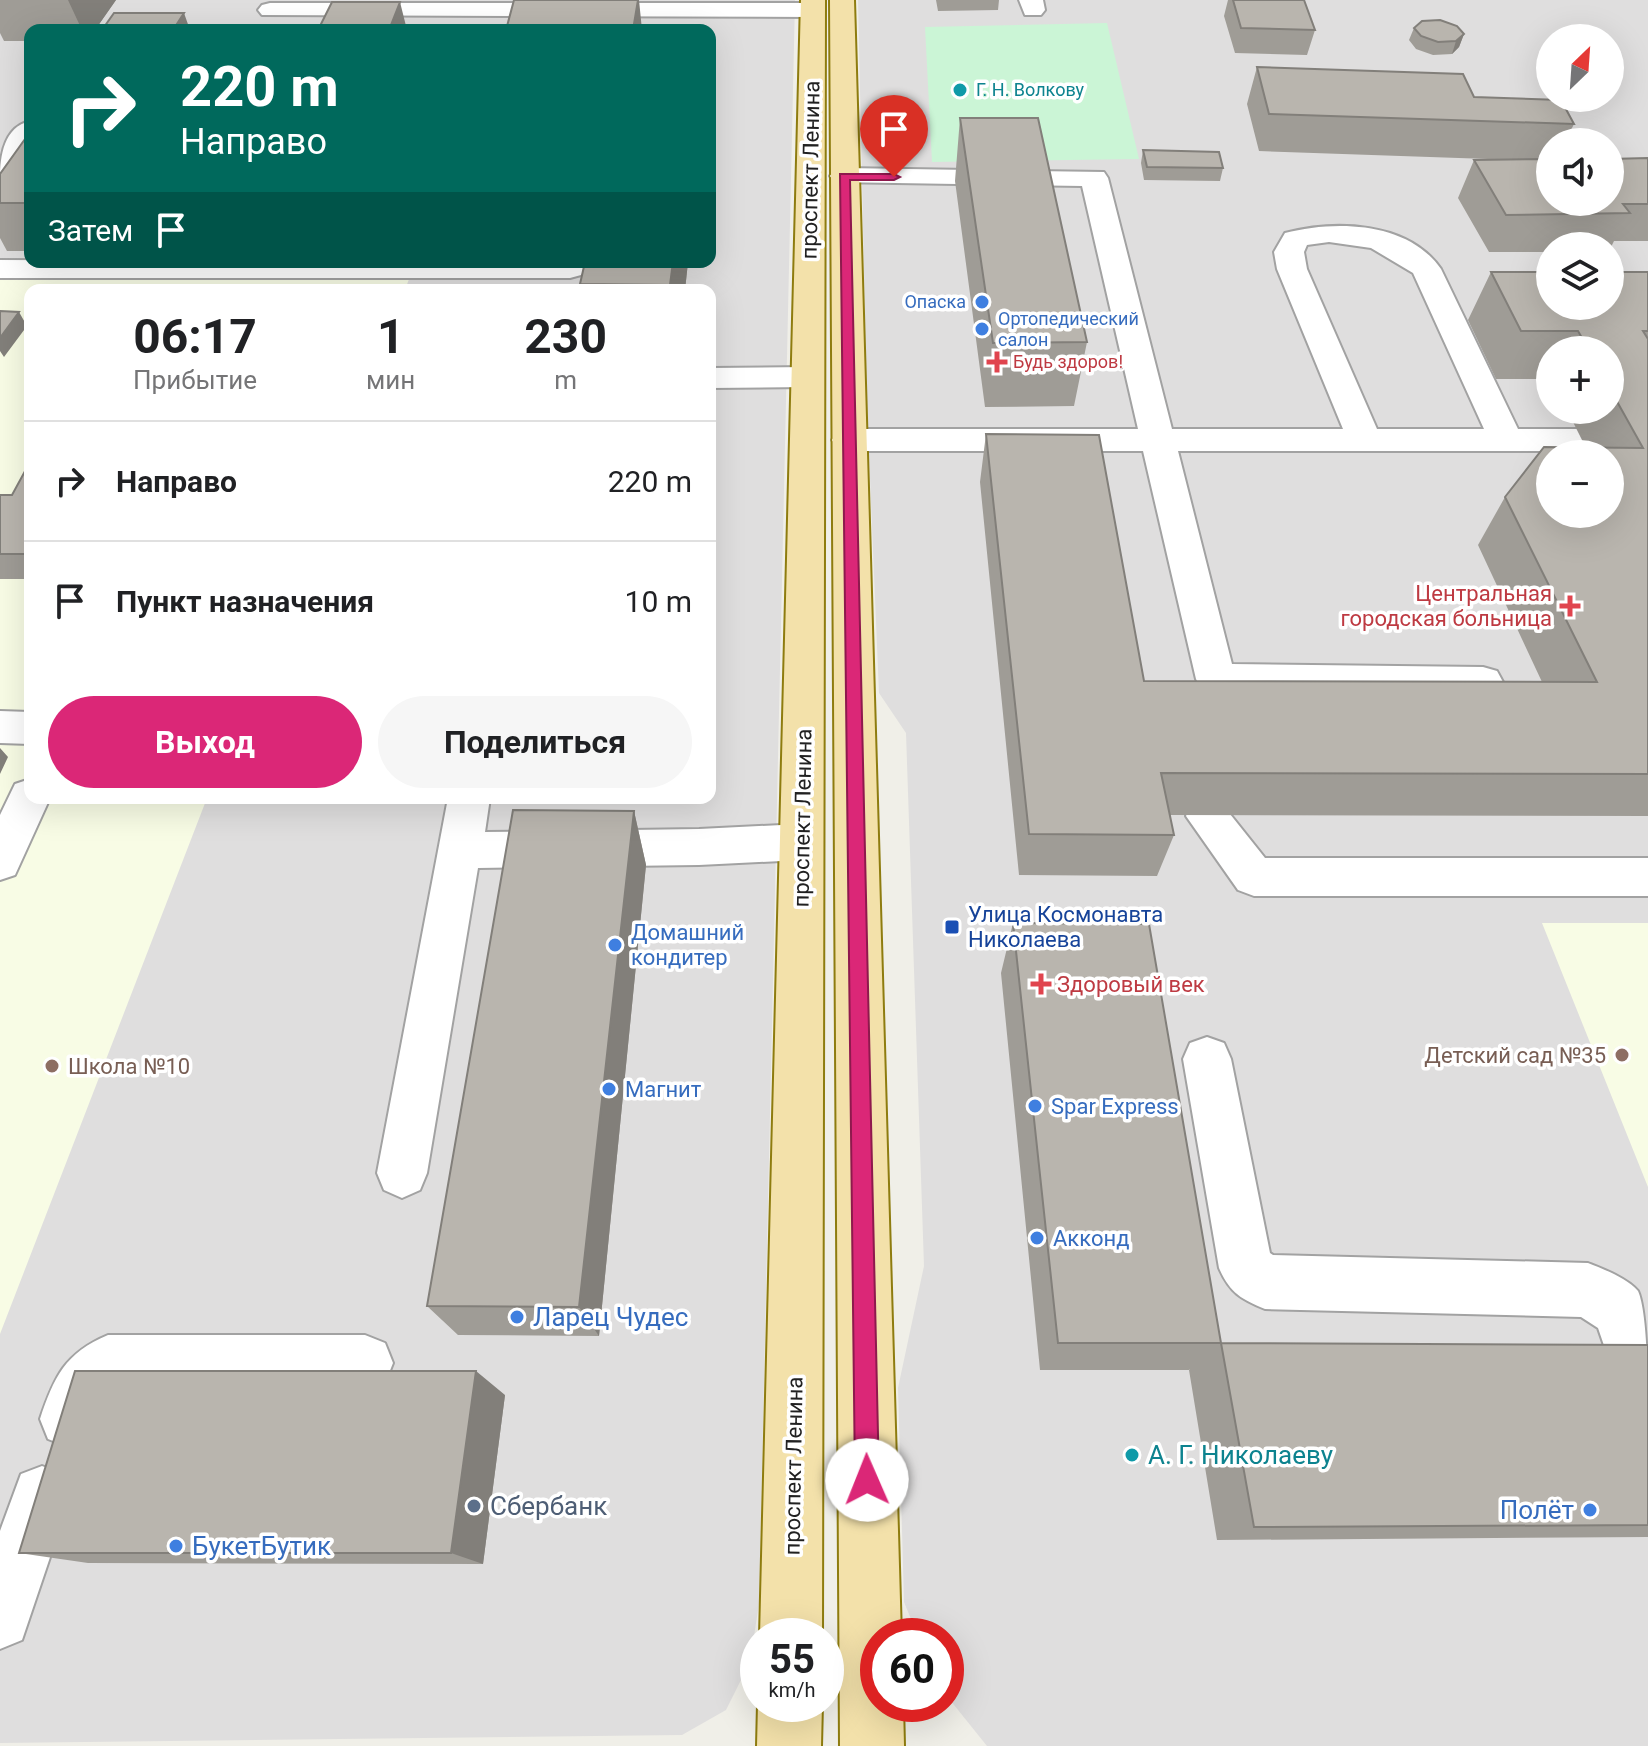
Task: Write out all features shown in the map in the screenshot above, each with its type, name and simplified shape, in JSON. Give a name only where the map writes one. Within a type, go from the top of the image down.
[{"type":"main road","name":"проспект Ленина","points":[[842,0],[872,1746]]},
{"type":"main road","name":"проспект Ленина","points":[[791,1618],[813,5]]},
{"type":"main road","points":[[789,1746],[790,1722]]},
{"type":"lane","points":[[270,10],[498,13],[813,5]]},
{"type":"lane","points":[[0,170],[24,137]]},
{"type":"lane","points":[[844,176],[1094,178],[1216,679],[1198,714]]},
{"type":"lane","points":[[1365,440],[1292,269],[1289,252],[1295,239],[1315,233],[1340,232],[1373,239],[1409,253],[1426,269],[1458,304],[1506,440]]},
{"type":"lane","points":[[0,269],[71,268]]},
{"type":"lane","points":[[303,268],[570,274]]},
{"type":"lane","points":[[716,378],[807,377]]},
{"type":"lane","points":[[849,440],[1536,440]]},
{"type":"lane","points":[[1216,679],[1483,682]]},
{"type":"lane","points":[[0,727],[24,728]]},
{"type":"lane","points":[[0,862],[26,804]]},
{"type":"lane","points":[[402,1173],[468,804]]},
{"type":"lane","points":[[1207,816],[1254,877],[1648,877]]},
{"type":"lane","points":[[460,850],[699,847],[801,842]]},
{"type":"lane","points":[[1207,1059],[1246,1268],[1265,1282],[1588,1290],[1619,1310],[1648,1395]]},
{"type":"lane","points":[[0,1618],[77,1391],[108,1363],[365,1363]]},
{"type":"shaded area","points":[[0,0],[795,0],[759,1604],[757,1618],[740,1618],[740,1682],[726,1710],[682,1735],[0,1743]]},
{"type":"shaded area","points":[[858,0],[1648,0],[1648,1746],[987,1746],[964,1717],[964,1618],[911,1618],[904,1602],[898,1388],[924,1266],[906,733],[879,693],[867,407]]},
{"type":"shaded area","name":"Школа №10","points":[[0,279],[409,279],[407,284],[24,284],[24,804],[205,804],[0,1334]]},
{"type":"shaded area","name":"Детский сад №35","points":[[1542,923],[1648,923],[1648,1187]]},
{"type":"green space","points":[[1107,23],[1139,159],[932,162],[925,27]]},
{"type":"building","points":[[514,0],[638,0],[634,24],[508,24]]},
{"type":"building","points":[[1233,0],[1304,0],[1315,30],[1241,28]]},
{"type":"building","points":[[332,2],[400,2],[391,24],[321,24]]},
{"type":"building","points":[[114,13],[184,13],[177,24],[106,24]]},
{"type":"building","points":[[1440,20],[1457,26],[1464,34],[1456,41],[1438,42],[1421,36],[1414,28],[1422,21]]},
{"type":"building","points":[[1257,67],[1463,74],[1474,97],[1536,99],[1536,112],[1568,112],[1574,124],[1269,114]]},
{"type":"building","points":[[960,118],[1038,118],[1087,342],[993,343]]},
{"type":"building","points":[[24,140],[24,203],[0,203],[0,174]]},
{"type":"building","points":[[1143,150],[1219,152],[1223,168],[1147,167]]},
{"type":"building","points":[[1648,158],[1648,204],[1624,204],[1624,159]]},
{"type":"building","points":[[1536,159],[1536,215],[1506,215],[1474,160]]},
{"type":"building","points":[[584,268],[672,268],[670,284],[580,284]]},
{"type":"building","name":"Центральная городская больница","points":[[1491,272],[1536,272],[1536,320],[1624,320],[1624,272],[1648,272],[1648,331],[1643,331],[1648,339],[1648,774],[1161,773],[1174,835],[1029,834],[986,434],[1099,435],[1144,681],[1597,682],[1505,497],[1536,457],[1536,528],[1624,528],[1624,448],[1643,448],[1624,414],[1624,336],[1581,336],[1578,331],[1521,331]]},
{"type":"building","points":[[0,311],[19,312],[0,338]]},
{"type":"building","points":[[24,473],[24,554],[0,554],[0,495],[12,495]]},
{"type":"building","points":[[513,810],[634,811],[579,1307],[427,1306]]},
{"type":"building","points":[[1013,923],[1149,924],[1221,1343],[1058,1343]]},
{"type":"building","points":[[1221,1343],[1648,1345],[1648,1525],[1254,1527]]},
{"type":"building","points":[[75,1371],[476,1371],[451,1553],[19,1553]]},
{"type":"place","name":"Г. Н. Волкову","points":[[960,90]]},
{"type":"place","name":"Опаска","points":[[982,302]]},
{"type":"place","name":"Ортопедический салон","points":[[982,329]]},
{"type":"place","name":"Будь здоров!","points":[[997,362]]},
{"type":"place","name":"Центральная городская больница","points":[[1570,606]]},
{"type":"place","name":"Улица Космонавта Николаева","points":[[952,927]]},
{"type":"place","name":"Домашний кондитер","points":[[615,945]]},
{"type":"place","name":"Здоровый век","points":[[1041,984]]},
{"type":"place","name":"Детский сад №35","points":[[1622,1055]]},
{"type":"place","name":"Школа №10","points":[[52,1066]]},
{"type":"place","name":"Магнит","points":[[609,1089]]},
{"type":"place","name":"Spar Express","points":[[1035,1106]]},
{"type":"place","name":"Акконд","points":[[1037,1238]]},
{"type":"place","name":"Ларец Чудес","points":[[517,1317]]},
{"type":"place","name":"А. Г. Николаеву","points":[[1132,1455]]},
{"type":"place","name":"Сбербанк","points":[[474,1506]]},
{"type":"place","name":"Полёт","points":[[1590,1510]]},
{"type":"place","name":"БукетБутик","points":[[176,1546]]},
{"type":"route","points":[[867,1480],[844,176],[894,177]]}]
